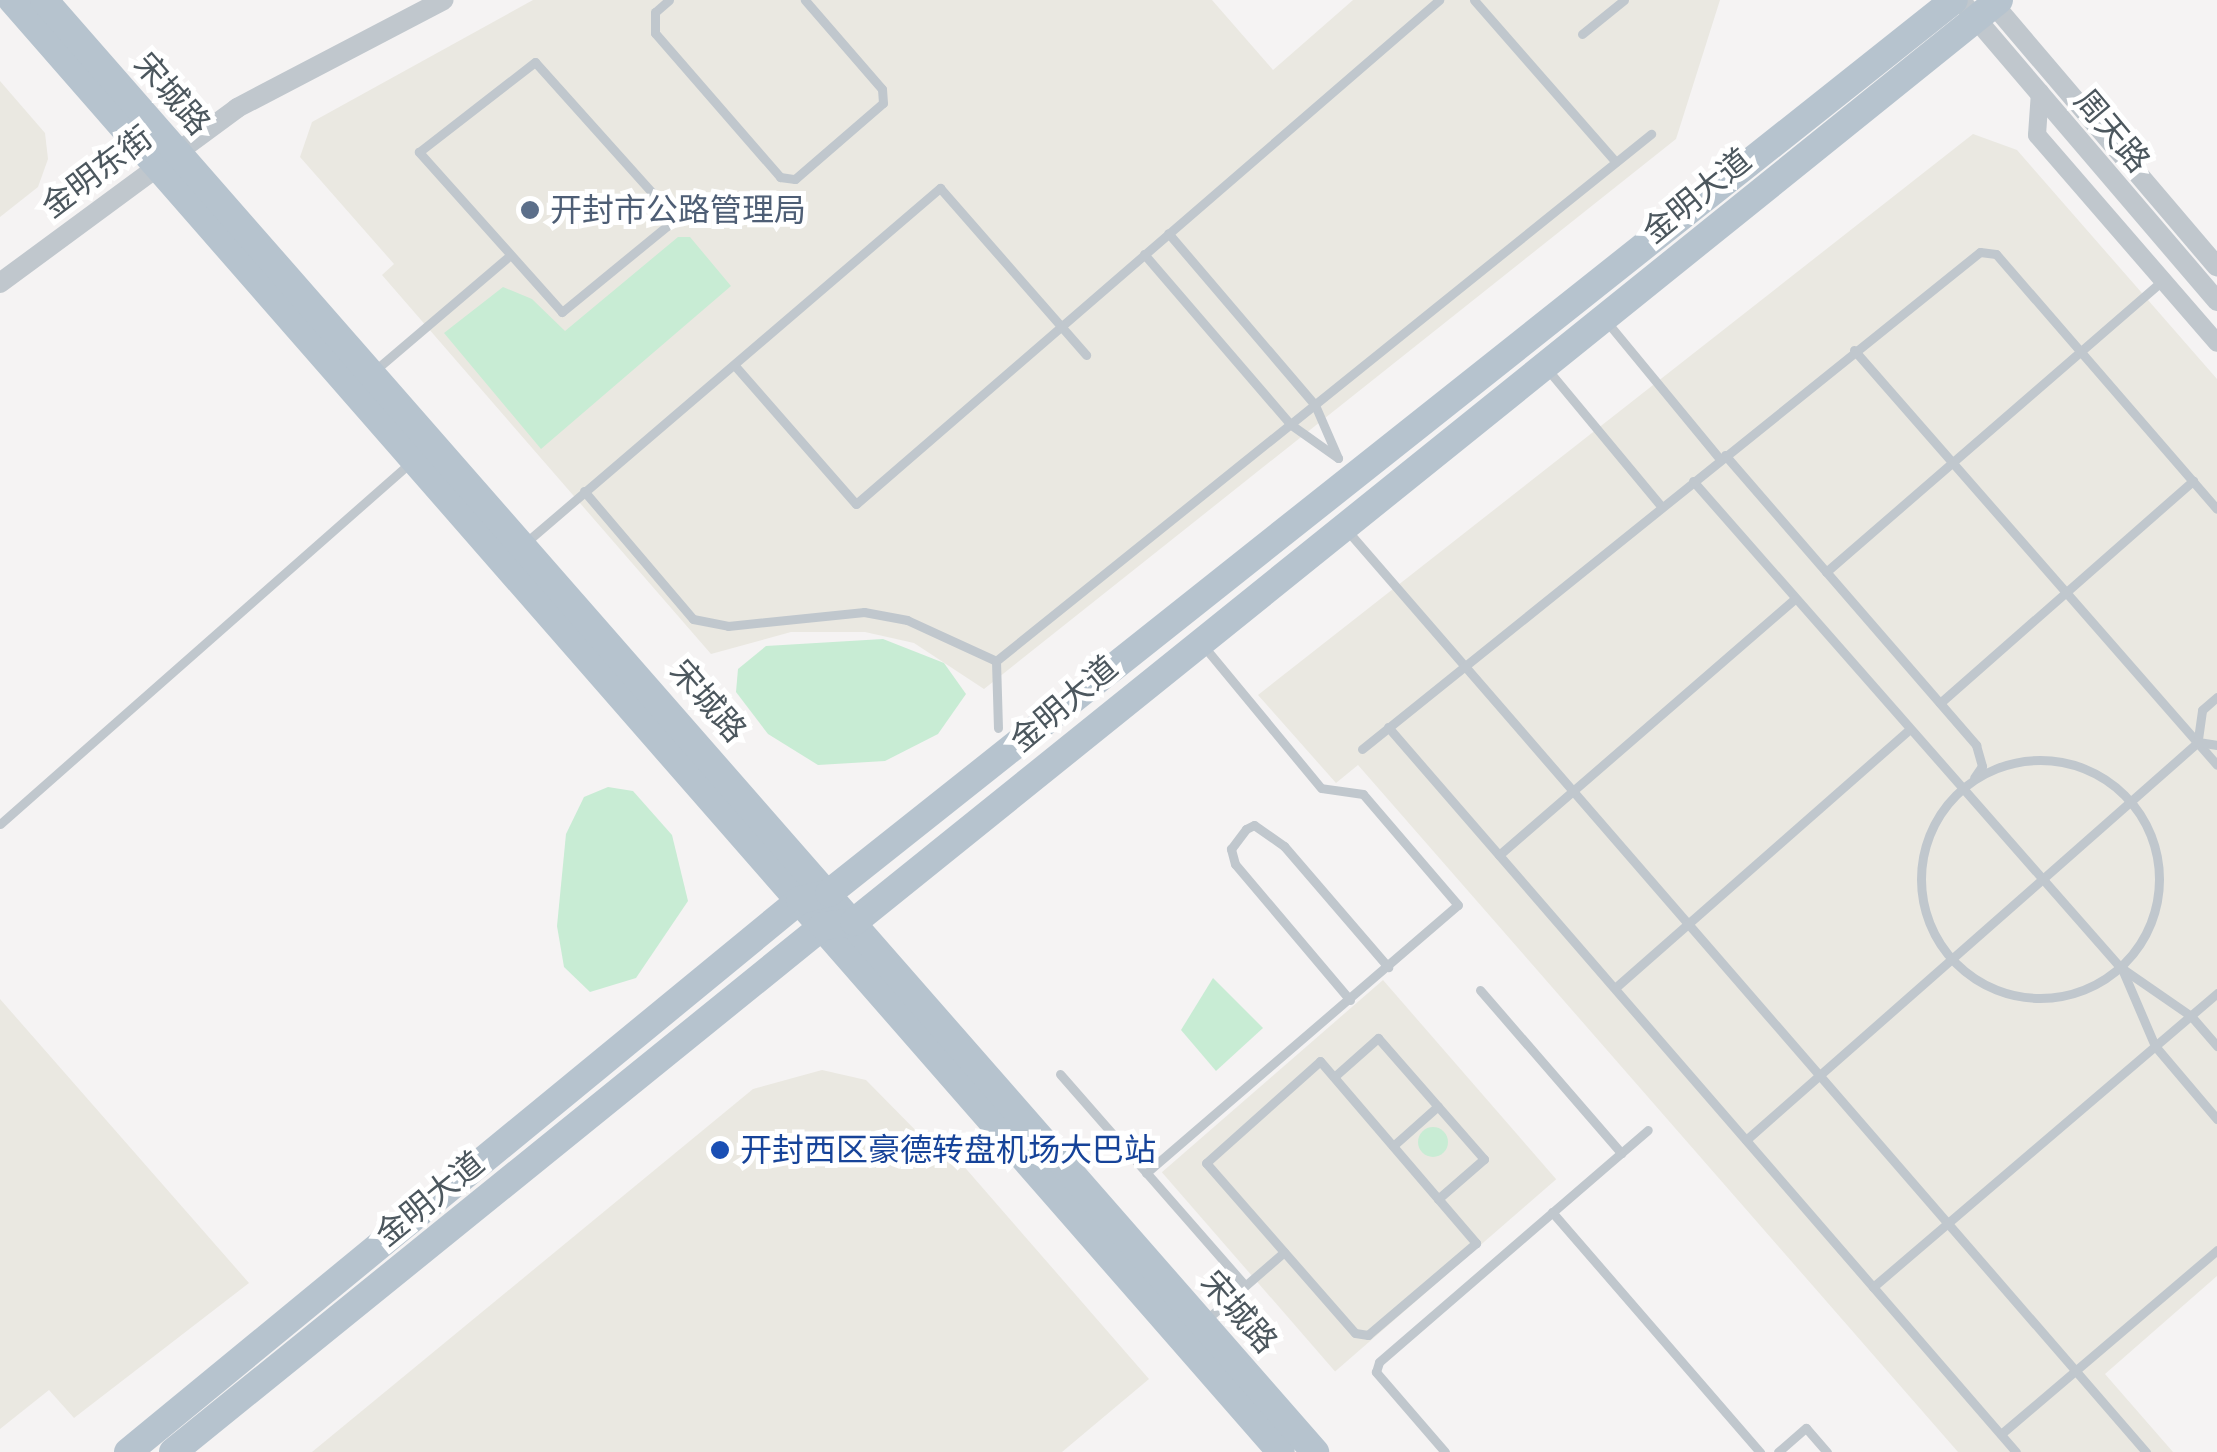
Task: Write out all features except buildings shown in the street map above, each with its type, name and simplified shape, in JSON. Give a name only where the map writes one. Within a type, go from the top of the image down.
[{"type":"main road","name":"宋城路","points":[[12,0],[371,374],[1315,1452]]},
{"type":"main road","name":"宋城路","points":[[44,0],[165,158],[414,459],[1281,1452]]},
{"type":"main road","name":"金明大道","points":[[854,922],[1196,638],[1544,364],[1979,4]]},
{"type":"main road","name":"金明大道","points":[[128,1452],[800,900],[829,894],[1345,469],[1979,4]]},
{"type":"main road","points":[[823,926],[854,922]]},
{"type":"main road","name":"金明大道","points":[[173,1452],[823,926]]},
{"type":"street","name":"金明东街","points":[[0,283],[165,158],[430,3]]},
{"type":"street","name":"周天路","points":[[1979,4],[2040,92],[2217,301]]},
{"type":"street","name":"周天路","points":[[1979,4],[2217,267]]},
{"type":"street","points":[[2040,92],[2038,135],[2217,343]]},
{"type":"lane","points":[[666,1],[655,33],[780,177],[795,179],[884,104],[882,89],[805,0]]},
{"type":"lane","points":[[736,367],[856,504],[1439,0]]},
{"type":"lane","points":[[1474,0],[1616,162]]},
{"type":"lane","points":[[1582,34],[1624,0]]},
{"type":"lane","points":[[536,62],[666,208],[668,226],[562,312],[508,258],[419,152],[536,62]]},
{"type":"lane","points":[[996,661],[1651,134]]},
{"type":"lane","points":[[522,546],[736,367],[940,188],[1086,355]]},
{"type":"lane","points":[[1168,233],[1315,404],[1345,469]]},
{"type":"lane","points":[[1362,748],[1980,252],[1996,254],[2217,510]]},
{"type":"lane","points":[[1144,254],[1290,424],[1345,469]]},
{"type":"lane","points":[[371,374],[508,258]]},
{"type":"lane","points":[[1826,572],[2163,280]]},
{"type":"lane","points":[[1602,316],[1976,745],[1982,766],[1937,819],[1921,874],[1931,928],[1952,959],[1996,990],[2032,998],[2085,990],[2120,967],[2148,928],[2158,893],[2152,839],[2130,802],[2088,770],[2050,761],[2012,764],[1968,784]]},
{"type":"lane","points":[[1854,350],[2217,765]]},
{"type":"lane","points":[[1544,364],[1661,506]]},
{"type":"lane","points":[[0,824],[414,459]]},
{"type":"lane","points":[[1693,481],[1908,730],[1968,784],[2120,967],[2155,1046],[2217,1119]]},
{"type":"lane","points":[[1940,703],[2192,481]]},
{"type":"lane","points":[[584,491],[693,619],[728,626],[864,612],[996,661]]},
{"type":"lane","points":[[1341,523],[2146,1452]]},
{"type":"lane","points":[[1499,855],[1794,599]]},
{"type":"lane","points":[[1146,1172],[1458,905],[1363,794],[1321,788],[1196,638]]},
{"type":"lane","points":[[996,661],[998,728]]},
{"type":"lane","points":[[1746,1140],[2198,742],[2202,710],[2217,697]]},
{"type":"lane","points":[[1388,727],[2016,1452]]},
{"type":"lane","points":[[1615,988],[1908,730]]},
{"type":"lane","points":[[2198,742],[2217,745]]},
{"type":"lane","points":[[1350,1000],[1234,864],[1231,849],[1246,830],[1254,825],[1284,846],[1388,967]]},
{"type":"lane","points":[[2120,967],[2191,1016],[2217,1046]]},
{"type":"lane","points":[[1480,990],[1621,1153]]},
{"type":"lane","points":[[1873,1287],[2217,993]]},
{"type":"lane","points":[[1334,1077],[1378,1038],[1484,1159],[1438,1199]]},
{"type":"lane","points":[[1320,1061],[1334,1077],[1476,1242],[1368,1335],[1355,1334],[1206,1163],[1320,1061]]},
{"type":"lane","points":[[1060,1074],[1245,1286]]},
{"type":"lane","points":[[1393,1146],[1438,1106]]},
{"type":"lane","points":[[1445,1452],[1376,1372],[1379,1362],[1648,1130]]},
{"type":"lane","points":[[1552,1212],[1760,1452]]},
{"type":"lane","points":[[2001,1434],[2217,1250]]},
{"type":"lane","points":[[1202,1323],[1284,1252]]},
{"type":"lane","points":[[1778,1452],[1806,1428],[1827,1452]]},
{"type":"shaded area","points":[[533,0],[1212,0],[1273,70],[1353,0],[1720,0],[1676,139],[984,689],[914,643],[865,632],[791,632],[711,654],[382,275],[394,264],[300,157],[312,122]]},
{"type":"shaded area","points":[[0,81],[45,133],[48,159],[38,187],[0,217]]},
{"type":"shaded area","points":[[1973,134],[2017,150],[2217,379],[2217,1276],[2105,1374],[2173,1452],[1958,1452],[1358,765],[1336,783],[1258,695]]},
{"type":"shaded area","points":[[1383,980],[1556,1179],[1335,1371],[1162,1172]]},
{"type":"shaded area","points":[[0,999],[249,1283],[74,1418],[49,1390],[0,1429]]},
{"type":"shaded area","points":[[822,1070],[866,1080],[932,1147],[941,1140],[1149,1379],[1062,1452],[312,1452],[753,1089]]},
{"type":"green space","points":[[678,237],[690,237],[731,286],[541,449],[444,333],[503,287],[532,299],[565,331]]},
{"type":"green space","points":[[883,639],[944,663],[966,694],[938,734],[885,761],[818,765],[768,734],[736,692],[738,669],[766,646]]},
{"type":"green space","points":[[608,787],[633,791],[672,835],[688,901],[636,978],[590,992],[564,967],[557,926],[566,834],[584,797]]},
{"type":"green space","points":[[1213,978],[1263,1028],[1216,1071],[1181,1030]]},
{"type":"green space","points":[[1433,1127],[1444,1131],[1448,1142],[1444,1153],[1433,1157],[1422,1153],[1418,1142],[1422,1131]]},
{"type":"place","name":"开封市公路管理局","points":[[530,210]]},
{"type":"place","name":"开封西区豪德转盘机场大巴站","points":[[720,1150]]}]
